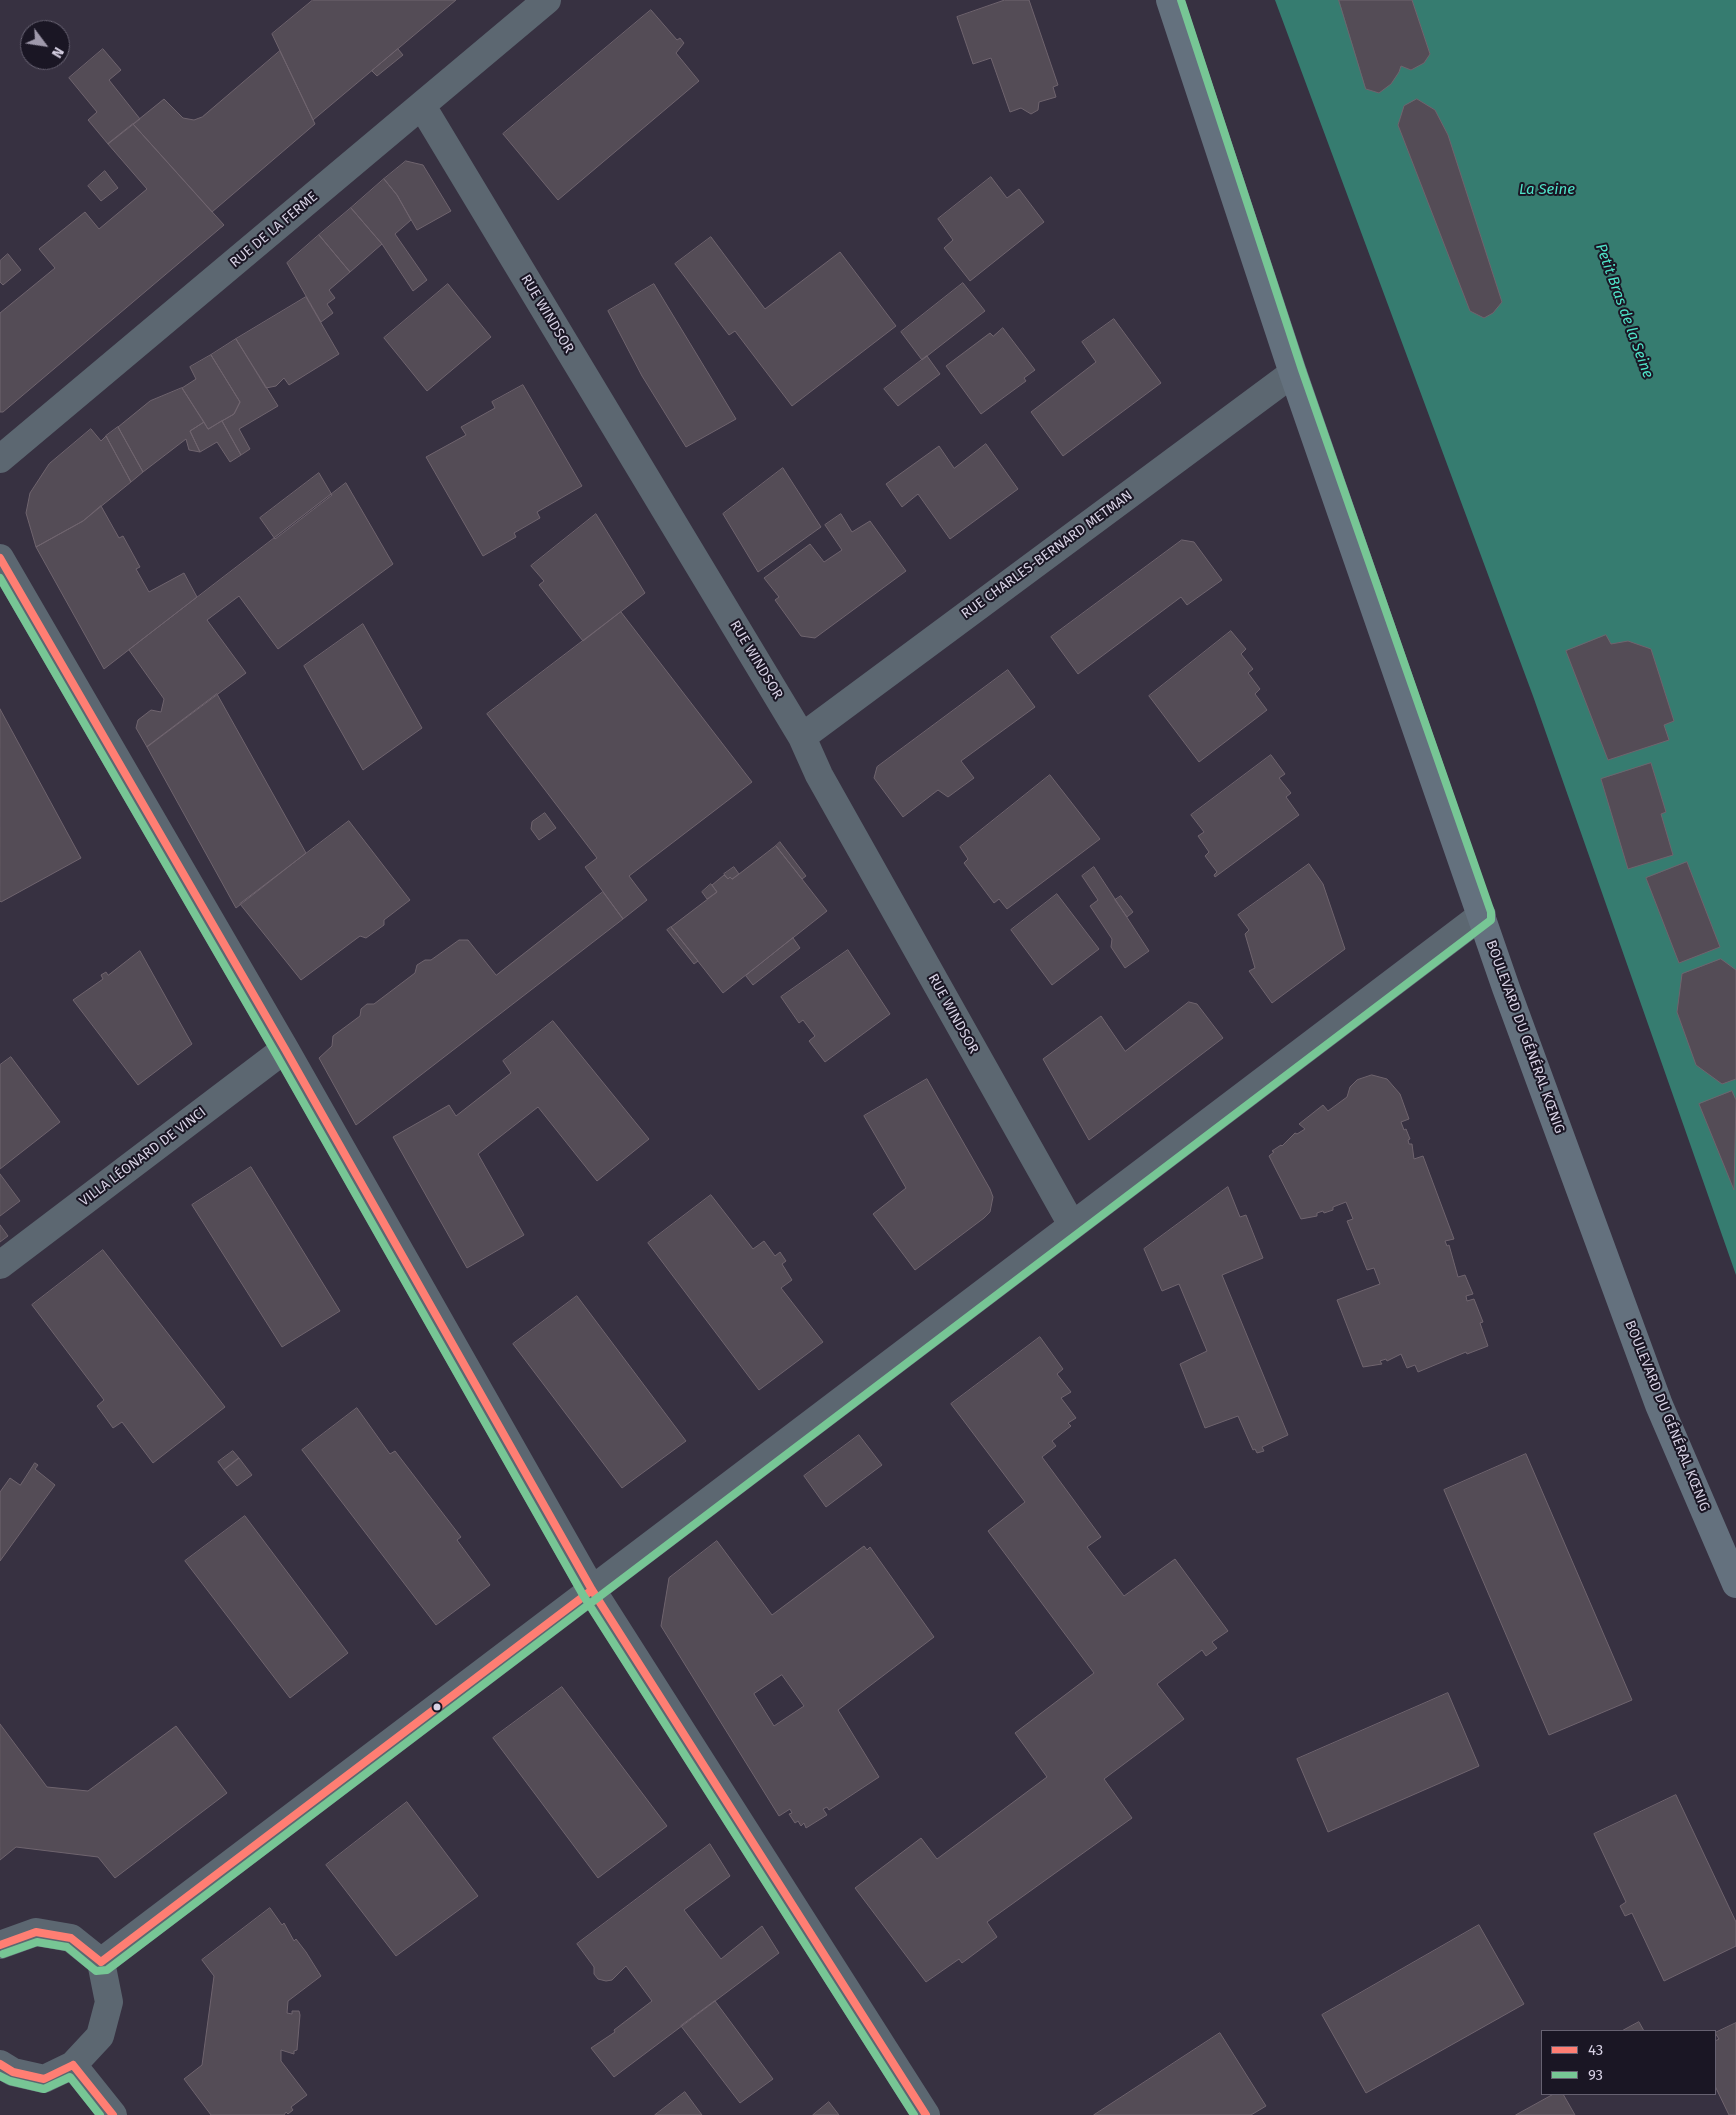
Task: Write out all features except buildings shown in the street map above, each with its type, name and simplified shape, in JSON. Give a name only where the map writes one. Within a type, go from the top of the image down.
[{"type":"main road","name":"BOULEVARD DU GÉNÉRAL KŒNIG","points":[[1170,0],[1293,373],[1506,988],[1659,1405],[1736,1584]]},
{"type":"street","name":"RUE DE LA FERME","points":[[0,460],[547,0]]},
{"type":"street","name":"RUE WINDSOR","points":[[422,106],[802,737],[819,775],[1072,1225]]},
{"type":"street","name":"RUE CHARLES-BERNARD METMAN","points":[[802,737],[1293,373]]},
{"type":"street","points":[[0,558],[285,1050],[592,1590],[926,2115]]},
{"type":"street","points":[[101,1962],[1482,915]]},
{"type":"street","name":"VILLA LÉONARD DE VINCI","points":[[0,1265],[285,1050]]},
{"type":"street","points":[[0,1945],[36,1932],[71,1938],[101,1962],[109,2002],[100,2036],[73,2065],[44,2078],[13,2072],[0,2064]]},
{"type":"street","points":[[73,2065],[113,2115]]},
{"type":"water","name":"La Seine","points":[[1275,0],[1736,0],[1736,1275],[1533,696]]},
{"type":"transit line","name":"93","points":[[3,1954],[37,1942],[67,1947],[96,1971],[107,1970],[1491,920],[1491,912],[1302,370],[1181,0]]},
{"type":"transit line","name":"43","points":[[0,558],[285,1049],[592,1590],[926,2115]]},
{"type":"transit line","name":"93","points":[[0,578],[276,1054],[583,1595],[914,2115]]},
{"type":"transit line","name":"43","points":[[101,1962],[592,1590]]},
{"type":"transit line","name":"43","points":[[0,1945],[36,1932],[71,1938],[101,1962]]},
{"type":"transit line","name":"43","points":[[0,2064],[13,2072],[44,2079],[73,2065]]},
{"type":"transit line","name":"43","points":[[73,2065],[113,2115]]},
{"type":"transit line","name":"93","points":[[0,2076],[10,2081],[44,2089],[70,2077],[100,2115]]},
{"type":"water label","name":"Petit Bras de la Seine","points":[[1624,311]]}]
